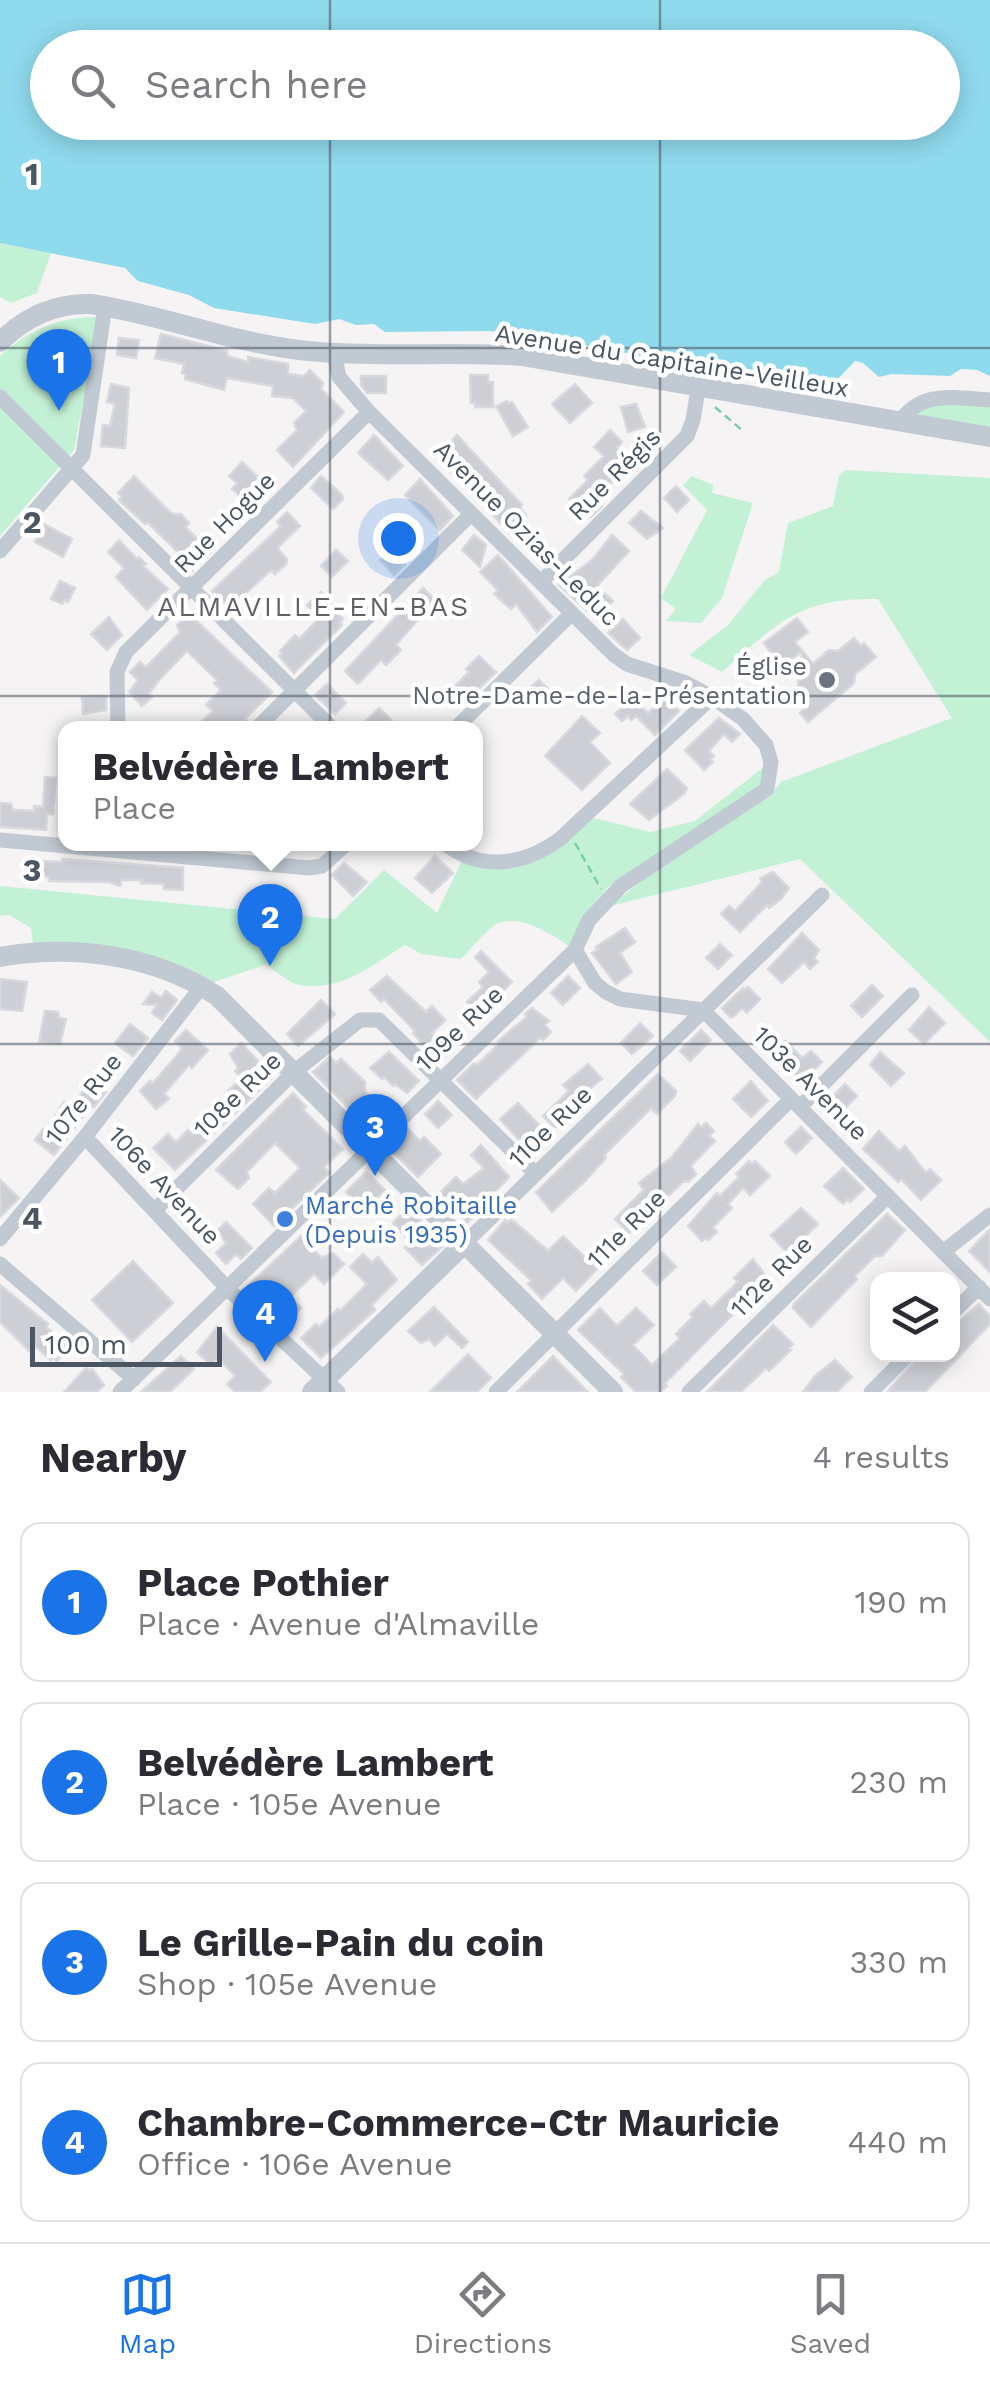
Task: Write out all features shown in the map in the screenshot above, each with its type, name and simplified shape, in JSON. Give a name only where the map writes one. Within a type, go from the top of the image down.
[{"type":"street","name":"Avenue du Capitaine-Veilleux","points":[[0,342],[30,318],[60,306],[105,306],[292,349],[522,356],[990,437]]},
{"type":"street","points":[[0,551],[86,447],[105,306]]},
{"type":"street","name":"Avenue Ozias-Leduc","points":[[334,353],[339,377],[368,412],[571,614],[627,664],[686,683],[712,697],[743,719],[766,745],[770,762],[768,788],[741,809],[672,849],[606,899],[589,920],[575,950]]},
{"type":"street","name":"Rue Régis","points":[[540,582],[687,436],[698,389]]},
{"type":"street","points":[[0,396],[325,721]]},
{"type":"street","points":[[899,423],[914,405],[924,400],[990,400]]},
{"type":"street","name":"Rue Hogue","points":[[118,721],[119,662],[368,412]]},
{"type":"street","points":[[264,721],[472,514]]},
{"type":"street","points":[[463,721],[571,614]]},
{"type":"street","points":[[457,851],[469,858],[507,862],[530,858],[568,831],[712,697]]},
{"type":"street","points":[[0,840],[58,843]]},
{"type":"street","points":[[200,851],[309,868],[322,866],[338,851]]},
{"type":"street","name":"110e Rue","points":[[325,1388],[464,1243],[822,895]]},
{"type":"street","points":[[575,950],[595,983],[620,999],[703,1010]]},
{"type":"street","name":"109e Rue","points":[[120,1392],[575,950]]},
{"type":"street","points":[[0,956],[52,952],[119,958],[170,970],[232,1007],[613,1392]]},
{"type":"street","name":"107e Rue","points":[[0,1239],[202,986]]},
{"type":"street","name":"111e Rue","points":[[496,1392],[795,1103],[912,996]]},
{"type":"street","name":"103e Avenue","points":[[703,1010],[984,1293]]},
{"type":"street","name":"108e Rue","points":[[154,1210],[295,1071],[360,1020],[379,1020],[441,1080]]},
{"type":"street","points":[[441,1080],[536,1174]]},
{"type":"street","name":"106e Avenue","points":[[85,1137],[325,1388]]},
{"type":"street","name":"112e Rue","points":[[689,1392],[888,1196]]},
{"type":"street","points":[[943,1252],[990,1214]]},
{"type":"street","points":[[0,1264],[134,1379]]},
{"type":"street","points":[[960,1307],[984,1293]]},
{"type":"street","points":[[870,1392],[901,1362]]},
{"type":"path","points":[[568,831],[606,899]]},
{"type":"green space","points":[[0,243],[51,253],[37,293],[11,303],[0,297]]},
{"type":"green space","points":[[99,317],[74,450],[0,536],[0,356],[45,326]]},
{"type":"green space","points":[[990,400],[990,437],[906,413],[914,405]]},
{"type":"green space","points":[[845,470],[990,478],[990,1042],[800,859],[610,906],[774,791],[781,782],[952,718],[878,599],[828,603],[791,616],[722,672],[689,655],[728,625],[765,580],[779,572],[788,523],[833,506],[839,476]]},
{"type":"green space","points":[[692,476],[713,485],[712,493],[753,503],[722,598],[701,623],[666,621],[676,609],[661,598],[707,510],[683,485]]},
{"type":"green space","points":[[765,766],[760,786],[608,887],[584,916],[569,946],[534,926],[504,922],[491,928],[461,959],[422,954],[405,945],[356,975],[328,985],[295,984],[265,965],[202,986],[187,978],[34,952],[31,928],[9,915],[0,916],[0,886],[335,919],[384,870],[437,913],[463,858],[499,864],[590,817],[650,832],[695,821]]},
{"type":"water","points":[[0,0],[990,0],[990,376],[961,369],[950,376],[879,377],[855,361],[835,382],[825,382],[734,373],[489,331],[385,332],[374,324],[356,325],[339,319],[315,324],[214,308],[189,295],[138,281],[125,268],[0,243]]},
{"type":"building","points":[[161,334],[227,351],[227,356],[248,362],[248,357],[288,364],[288,374],[304,376],[310,370],[323,383],[321,389],[344,412],[293,467],[277,450],[297,430],[294,423],[306,411],[293,398],[272,396],[273,386],[227,378],[224,390],[185,379],[184,364],[155,358]]},
{"type":"building","points":[[119,338],[139,340],[136,358],[117,355]]},
{"type":"building","points":[[470,375],[488,375],[488,382],[493,382],[493,407],[475,407],[471,403]]},
{"type":"building","points":[[361,376],[386,376],[386,393],[367,393]]},
{"type":"building","points":[[111,384],[129,388],[125,448],[101,446],[103,425],[110,426],[115,404],[107,402]]},
{"type":"building","points":[[575,384],[592,403],[570,423],[552,404]]},
{"type":"building","points":[[512,402],[528,427],[513,436],[496,406]]},
{"type":"building","points":[[636,404],[645,427],[628,432],[621,407]]},
{"type":"building","points":[[610,430],[622,442],[617,448],[632,463],[594,499],[602,506],[591,517],[569,499],[604,456],[594,447]]},
{"type":"building","points":[[374,435],[403,466],[388,480],[358,453]]},
{"type":"building","points":[[457,435],[522,505],[526,515],[509,532],[444,464],[455,453],[447,446]]},
{"type":"building","points":[[242,462],[266,485],[262,489],[267,494],[253,508],[232,489],[237,483],[229,476]]},
{"type":"building","points":[[134,476],[172,514],[181,514],[189,523],[185,527],[211,552],[191,572],[180,561],[179,553],[119,500],[122,496],[118,493]]},
{"type":"building","points":[[321,476],[342,495],[343,499],[333,509],[311,488]]},
{"type":"building","points":[[420,479],[453,516],[440,530],[405,495]]},
{"type":"building","points":[[676,486],[689,500],[677,512],[664,498]]},
{"type":"building","points":[[641,511],[663,528],[647,539],[629,523]]},
{"type":"building","points":[[287,512],[300,526],[277,548],[287,559],[286,564],[275,574],[271,570],[230,608],[212,591],[281,526],[277,522]]},
{"type":"building","points":[[44,524],[72,539],[63,557],[35,542]]},
{"type":"building","points":[[474,535],[486,545],[480,567],[462,550]]},
{"type":"building","points":[[612,535],[629,551],[597,586],[613,601],[595,618],[559,585],[592,560]]},
{"type":"building","points":[[119,540],[168,589],[147,610],[116,577],[124,568],[108,552]]},
{"type":"building","points":[[336,550],[348,561],[332,577],[321,566]]},
{"type":"building","points":[[391,550],[405,565],[394,575],[380,560]]},
{"type":"building","points":[[498,555],[552,617],[537,632],[516,604],[511,609],[494,594],[498,590],[480,572]]},
{"type":"building","points":[[60,581],[75,588],[68,602],[62,604],[51,599]]},
{"type":"building","points":[[423,588],[435,600],[396,645],[401,650],[386,665],[381,660],[358,684],[345,671]]},
{"type":"building","points":[[321,592],[338,609],[335,611],[343,619],[342,625],[294,673],[279,656],[280,651],[320,618],[307,605]]},
{"type":"building","points":[[189,614],[272,692],[247,721],[202,721],[213,711],[206,705],[221,690],[214,683],[217,680],[187,651],[161,678],[149,693],[152,697],[142,706],[129,692],[138,680],[130,672],[140,662],[146,667],[180,632],[177,625]]},
{"type":"building","points":[[109,617],[122,635],[107,650],[91,634]]},
{"type":"building","name":"Église Notre-Dame-de-la-Présentation","points":[[797,618],[808,632],[795,642],[813,664],[829,650],[838,651],[854,638],[876,657],[855,674],[854,683],[808,722],[800,713],[804,709],[790,692],[798,686],[802,651],[782,667],[764,643]]},
{"type":"building","points":[[623,619],[640,638],[627,650],[608,633]]},
{"type":"building","points":[[479,656],[496,672],[461,706],[448,693]]},
{"type":"building","points":[[539,680],[554,695],[542,706],[527,690]]},
{"type":"building","points":[[327,684],[346,703],[335,714],[315,695]]},
{"type":"building","points":[[82,697],[106,697],[106,710],[83,714]]},
{"type":"building","points":[[665,697],[679,711],[655,735],[636,716],[622,721],[615,714],[632,698],[648,713]]},
{"type":"building","points":[[379,708],[392,721],[366,721]]},
{"type":"building","points":[[582,716],[600,733],[590,742],[610,763],[582,790],[545,756]]},
{"type":"building","points":[[719,718],[740,734],[732,742],[724,734],[709,751],[713,762],[704,770],[685,750]]},
{"type":"building","points":[[667,769],[687,788],[649,820],[630,804]]},
{"type":"building","points":[[45,777],[56,778],[53,814],[47,814],[46,830],[0,827],[0,803],[11,804],[13,810],[34,811],[34,806],[43,807]]},
{"type":"building","points":[[435,856],[453,873],[432,893],[415,878]]},
{"type":"building","points":[[63,859],[183,868],[183,890],[164,889],[164,884],[141,880],[122,880],[120,886],[109,882],[49,881],[49,877],[40,876],[40,861]]},
{"type":"building","points":[[344,863],[367,882],[353,896],[332,875]]},
{"type":"building","points":[[773,872],[789,888],[740,932],[721,914],[729,906],[735,911],[762,882],[760,878]]},
{"type":"building","points":[[625,928],[635,942],[620,953],[632,972],[616,984],[592,953]]},
{"type":"building","points":[[802,933],[819,950],[814,958],[818,962],[810,969],[804,962],[782,983],[768,969]]},
{"type":"building","points":[[720,944],[732,955],[718,969],[706,958]]},
{"type":"building","points":[[481,951],[512,982],[488,1005],[492,1010],[479,1022],[466,1008],[483,987],[479,982],[489,972],[475,957]]},
{"type":"building","points":[[387,976],[426,1012],[432,1006],[445,1020],[432,1033],[450,1051],[439,1063],[415,1031],[370,990]]},
{"type":"building","points":[[568,976],[580,988],[563,1005],[551,993]]},
{"type":"building","points":[[0,979],[27,982],[22,1011],[0,1009]]},
{"type":"building","points":[[872,985],[883,996],[862,1017],[851,1006]]},
{"type":"building","points":[[748,987],[760,999],[747,1013],[742,1008],[730,1017],[722,1008]]},
{"type":"building","points":[[166,991],[177,1000],[162,1020],[152,1013],[157,1005],[143,1004],[152,992],[161,998]]},
{"type":"building","points":[[321,1000],[335,1014],[298,1046],[287,1034]]},
{"type":"building","points":[[929,1007],[945,1023],[924,1044],[909,1030]]},
{"type":"building","points":[[532,1008],[549,1021],[545,1025],[551,1032],[476,1099],[457,1080],[500,1043]]},
{"type":"building","points":[[45,1011],[58,1012],[59,1018],[66,1019],[60,1044],[39,1042]]},
{"type":"building","points":[[640,1023],[653,1036],[632,1054],[621,1043]]},
{"type":"building","points":[[130,1024],[148,1038],[133,1056],[115,1043]]},
{"type":"building","points":[[186,1030],[208,1050],[192,1068],[189,1065],[164,1094],[169,1099],[156,1109],[140,1091],[150,1081],[152,1084],[178,1054],[182,1048],[175,1041]]},
{"type":"building","points":[[701,1030],[711,1040],[690,1061],[680,1051]]},
{"type":"building","points":[[785,1041],[802,1058],[811,1051],[822,1062],[802,1082],[772,1053]]},
{"type":"building","points":[[241,1043],[273,1077],[175,1170],[153,1148],[168,1134],[176,1142],[188,1130],[192,1134],[225,1102],[228,1091],[242,1078],[235,1071],[238,1068],[230,1054]]},
{"type":"building","points":[[389,1052],[419,1081],[407,1093],[370,1068]]},
{"type":"building","points":[[880,1052],[904,1073],[891,1086],[870,1065]]},
{"type":"building","points":[[330,1057],[336,1063],[341,1059],[365,1082],[365,1092],[388,1116],[372,1132],[313,1072]]},
{"type":"building","points":[[588,1064],[602,1079],[564,1110],[569,1115],[557,1127],[553,1126],[543,1116],[569,1091],[563,1085]]},
{"type":"building","points":[[658,1074],[676,1091],[675,1096],[657,1114],[651,1108],[552,1212],[536,1192]]},
{"type":"building","points":[[91,1081],[106,1092],[94,1107],[91,1105],[54,1155],[35,1140],[43,1129],[46,1131],[64,1102],[72,1106]]},
{"type":"building","points":[[751,1081],[768,1101],[751,1117],[733,1099]]},
{"type":"building","points":[[845,1084],[857,1096],[836,1117],[824,1105]]},
{"type":"building","points":[[293,1093],[306,1107],[303,1110],[343,1149],[324,1167],[329,1173],[274,1226],[253,1204],[269,1188],[275,1193],[300,1168],[275,1143],[247,1172],[249,1178],[238,1189],[216,1170]]},
{"type":"building","points":[[438,1101],[452,1115],[438,1128],[425,1114]]},
{"type":"building","points":[[518,1103],[543,1129],[536,1136],[543,1144],[532,1154],[500,1119]]},
{"type":"building","points":[[706,1123],[714,1131],[709,1136],[715,1141],[691,1166],[696,1174],[629,1233],[615,1219],[644,1190],[639,1183],[671,1158],[698,1124],[701,1128]]},
{"type":"building","points":[[801,1127],[812,1138],[796,1154],[785,1142]]},
{"type":"building","points":[[408,1129],[420,1141],[424,1137],[441,1154],[418,1177],[389,1148]]},
{"type":"building","points":[[879,1131],[899,1151],[905,1146],[926,1173],[930,1169],[941,1180],[921,1200],[863,1149]]},
{"type":"building","points":[[481,1145],[509,1177],[467,1223],[439,1194],[456,1177],[463,1184],[484,1168],[471,1155]]},
{"type":"building","points":[[749,1161],[755,1161],[770,1176],[750,1195],[743,1188],[728,1204],[732,1208],[713,1227],[717,1232],[702,1241],[688,1226],[717,1193],[720,1196],[739,1177],[736,1174]]},
{"type":"building","points":[[843,1168],[864,1189],[843,1204],[824,1186]]},
{"type":"building","points":[[366,1172],[385,1190],[364,1210],[346,1192]]},
{"type":"building","points":[[0,1180],[19,1198],[0,1217]]},
{"type":"building","points":[[188,1204],[208,1223],[194,1233],[177,1216]]},
{"type":"building","points":[[408,1208],[442,1242],[442,1247],[422,1265],[405,1248],[410,1242],[393,1223]]},
{"type":"building","points":[[801,1208],[818,1224],[788,1254],[771,1235]]},
{"type":"building","points":[[887,1214],[905,1230],[882,1256],[875,1256],[855,1276],[857,1279],[811,1327],[793,1308],[794,1304]]},
{"type":"building","points":[[511,1219],[548,1251],[563,1236],[597,1269],[576,1291],[563,1278],[542,1299],[528,1284],[531,1280],[488,1240],[505,1220],[508,1223]]},
{"type":"building","points":[[226,1222],[252,1248],[241,1259],[236,1254],[226,1264],[216,1253],[226,1243],[218,1230]]},
{"type":"building","points":[[990,1229],[990,1272],[969,1251]]},
{"type":"building","points":[[301,1236],[322,1258],[333,1253],[344,1264],[324,1284],[314,1274],[290,1297],[301,1308],[287,1323],[264,1305],[249,1285]]},
{"type":"building","points":[[662,1252],[676,1267],[657,1285],[643,1271]]},
{"type":"building","points":[[363,1254],[372,1263],[378,1257],[397,1280],[372,1305],[375,1310],[321,1358],[301,1338],[340,1311],[367,1284],[350,1267]]},
{"type":"building","points":[[753,1259],[768,1279],[660,1392],[636,1392],[621,1377],[624,1374],[578,1330],[600,1308],[617,1326],[636,1308],[654,1325],[633,1345],[652,1365],[680,1338],[676,1334],[693,1317],[690,1314],[704,1301],[711,1308],[738,1282],[734,1278]]},
{"type":"building","points":[[133,1261],[173,1303],[132,1342],[92,1300]]},
{"type":"building","points":[[0,1285],[48,1324],[46,1327],[69,1347],[57,1361],[34,1345],[29,1351],[0,1322]]},
{"type":"building","points":[[979,1304],[990,1316],[990,1324],[960,1355],[960,1320]]},
{"type":"building","points":[[434,1307],[468,1342],[462,1348],[447,1334],[435,1346],[429,1339],[421,1343],[408,1331]]},
{"type":"building","points":[[773,1325],[793,1344],[791,1350],[741,1392],[707,1392]]},
{"type":"building","points":[[217,1327],[271,1382],[260,1392],[235,1392],[227,1384],[235,1376],[218,1358],[211,1365],[197,1352]]},
{"type":"building","points":[[468,1354],[491,1378],[477,1392],[430,1392]]},
{"type":"building","points":[[181,1356],[194,1369],[170,1392],[141,1392]]},
{"type":"building","points":[[553,1356],[588,1392],[517,1392]]},
{"type":"building","points":[[835,1360],[852,1377],[837,1392],[803,1392],[815,1376]]},
{"type":"building","points":[[914,1362],[954,1362],[925,1392],[887,1392]]},
{"type":"building","points":[[86,1368],[92,1369],[104,1385],[97,1392],[64,1392]]},
{"type":"place","name":"Place Pothier","points":[[59,411]]},
{"type":"place","name":"Église Notre-Dame-de-la-Présentation","points":[[827,680]]},
{"type":"place","name":"Belvédère Lambert","points":[[270,966]]},
{"type":"place","name":"Le Grille-Pain du coin","points":[[375,1176]]},
{"type":"place","name":"Marché Robitaille (Depuis 1935)","points":[[285,1219]]},
{"type":"place","name":"Chambre-Commerce-Ctr Mauricie","points":[[265,1362]]},
{"type":"district","name":"ALMAVILLE-EN-BAS","points":[[314,606]]}]
